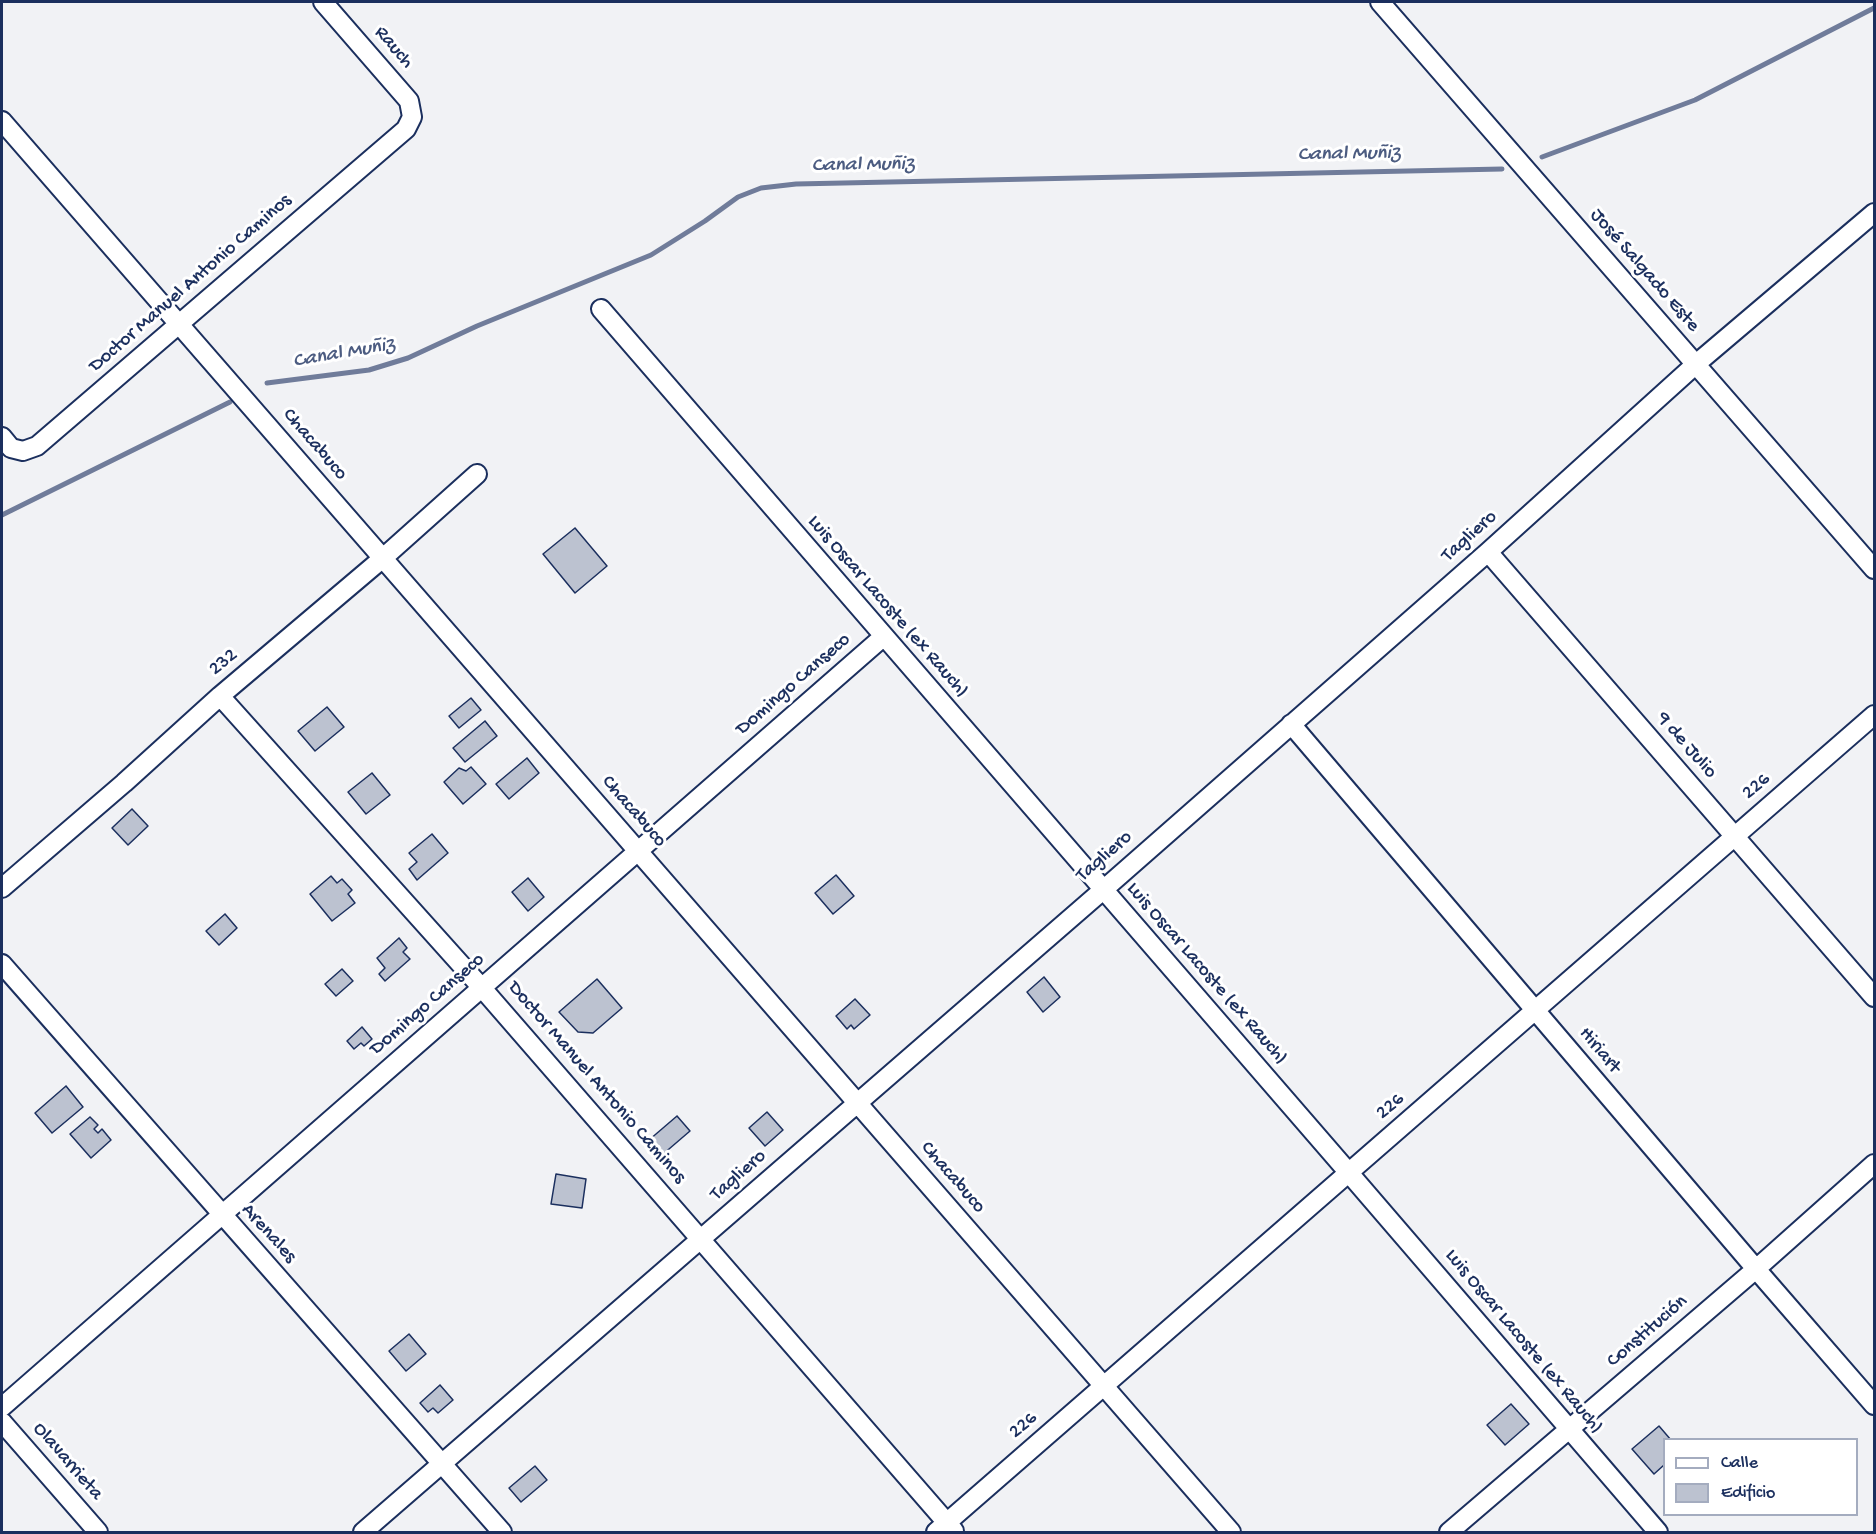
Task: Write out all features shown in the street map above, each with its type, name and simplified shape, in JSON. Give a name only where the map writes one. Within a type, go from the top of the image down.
[{"type":"street","name":"Rauch","points":[[323,2],[409,101],[412,117],[406,129]]},
{"type":"street","name":"José Salgado Este","points":[[1380,2],[1875,569]]},
{"type":"street","name":"Chacabuco","points":[[2,121],[1231,1533]]},
{"type":"street","name":"Doctor Manuel Antonio Caminos","points":[[2,437],[11,448],[23,451],[37,446],[406,129]]},
{"type":"street","name":"Tagliero","points":[[363,1533],[1103,890],[1488,552],[1696,364],[1875,213]]},
{"type":"street","name":"Luis Oscar Lacoste (ex Rauch)","points":[[601,309],[1658,1533]]},
{"type":"street","name":"232","points":[[2,888],[477,474]]},
{"type":"street","name":"9 de Julio","points":[[1488,552],[1875,997]]},
{"type":"street","name":"Domingo Canseco","points":[[2,1407],[883,637]]},
{"type":"street","name":"Doctor Manuel Antonio Caminos","points":[[220,696],[482,988],[701,1238],[946,1529]]},
{"type":"street","name":"226","points":[[946,1529],[1104,1387],[1875,715]]},
{"type":"street","name":"Hiriart","points":[[1291,724],[1756,1269],[1875,1405]]},
{"type":"street","name":"Arenales","points":[[2,964],[220,1215],[502,1533]]},
{"type":"street","name":"Constitución","points":[[1449,1533],[1875,1164]]},
{"type":"street","name":"Olavarrieta","points":[[2,1422],[98,1533]]},
{"type":"building","points":[[575,528],[607,566],[575,593],[543,554]]},
{"type":"building","points":[[471,698],[481,710],[459,728],[449,716]]},
{"type":"building","points":[[327,707],[344,727],[315,751],[298,731]]},
{"type":"building","points":[[485,721],[497,736],[465,762],[453,748]]},
{"type":"building","points":[[527,758],[539,773],[509,799],[496,784]]},
{"type":"building","points":[[471,767],[486,784],[463,804],[444,782],[459,768],[466,771]]},
{"type":"building","points":[[372,773],[390,795],[366,814],[348,792]]},
{"type":"building","points":[[132,809],[148,826],[128,845],[112,828]]},
{"type":"building","points":[[432,834],[448,853],[417,880],[409,869],[417,862],[409,853]]},
{"type":"building","points":[[836,875],[854,896],[833,914],[815,893]]},
{"type":"building","points":[[331,876],[337,883],[342,879],[352,890],[348,894],[355,903],[332,921],[310,894]]},
{"type":"building","points":[[528,878],[544,897],[528,911],[512,892]]},
{"type":"building","points":[[225,914],[237,928],[219,945],[206,931]]},
{"type":"building","points":[[399,938],[407,948],[403,952],[410,959],[385,981],[379,974],[385,968],[377,958]]},
{"type":"building","points":[[342,969],[353,981],[336,996],[325,984]]},
{"type":"building","points":[[1044,977],[1060,997],[1043,1012],[1027,992]]},
{"type":"building","points":[[597,979],[622,1008],[593,1033],[578,1032],[559,1012]]},
{"type":"building","points":[[855,999],[870,1015],[854,1029],[851,1025],[847,1029],[836,1016]]},
{"type":"building","points":[[362,1027],[372,1039],[364,1046],[361,1043],[354,1049],[347,1041]]},
{"type":"building","points":[[66,1086],[83,1107],[52,1133],[35,1113]]},
{"type":"building","points":[[767,1112],[783,1130],[765,1146],[749,1128]]},
{"type":"building","points":[[677,1116],[690,1131],[662,1155],[649,1140]]},
{"type":"building","points":[[90,1117],[98,1125],[94,1129],[98,1133],[102,1129],[111,1140],[91,1158],[70,1134]]},
{"type":"building","points":[[556,1174],[586,1179],[582,1208],[551,1204]]},
{"type":"building","points":[[409,1334],[426,1354],[406,1371],[389,1351]]},
{"type":"building","points":[[440,1385],[453,1400],[438,1413],[433,1408],[428,1412],[420,1403]]},
{"type":"building","points":[[1511,1404],[1529,1424],[1505,1445],[1487,1425]]},
{"type":"building","points":[[1659,1426],[1669,1438],[1663,1438],[1663,1466],[1654,1474],[1632,1449]]},
{"type":"building","points":[[535,1466],[547,1480],[521,1502],[509,1488]]},
{"type":"waterway","name":"Canal Muñiz","points":[[1542,157],[1695,100],[1874,8]]},
{"type":"waterway","name":"Canal Muñiz","points":[[267,383],[369,370],[408,358],[477,326],[651,255],[738,197],[761,188],[796,184],[1502,169]]},
{"type":"waterway","name":"Canal Muñiz","points":[[2,515],[230,402]]}]
